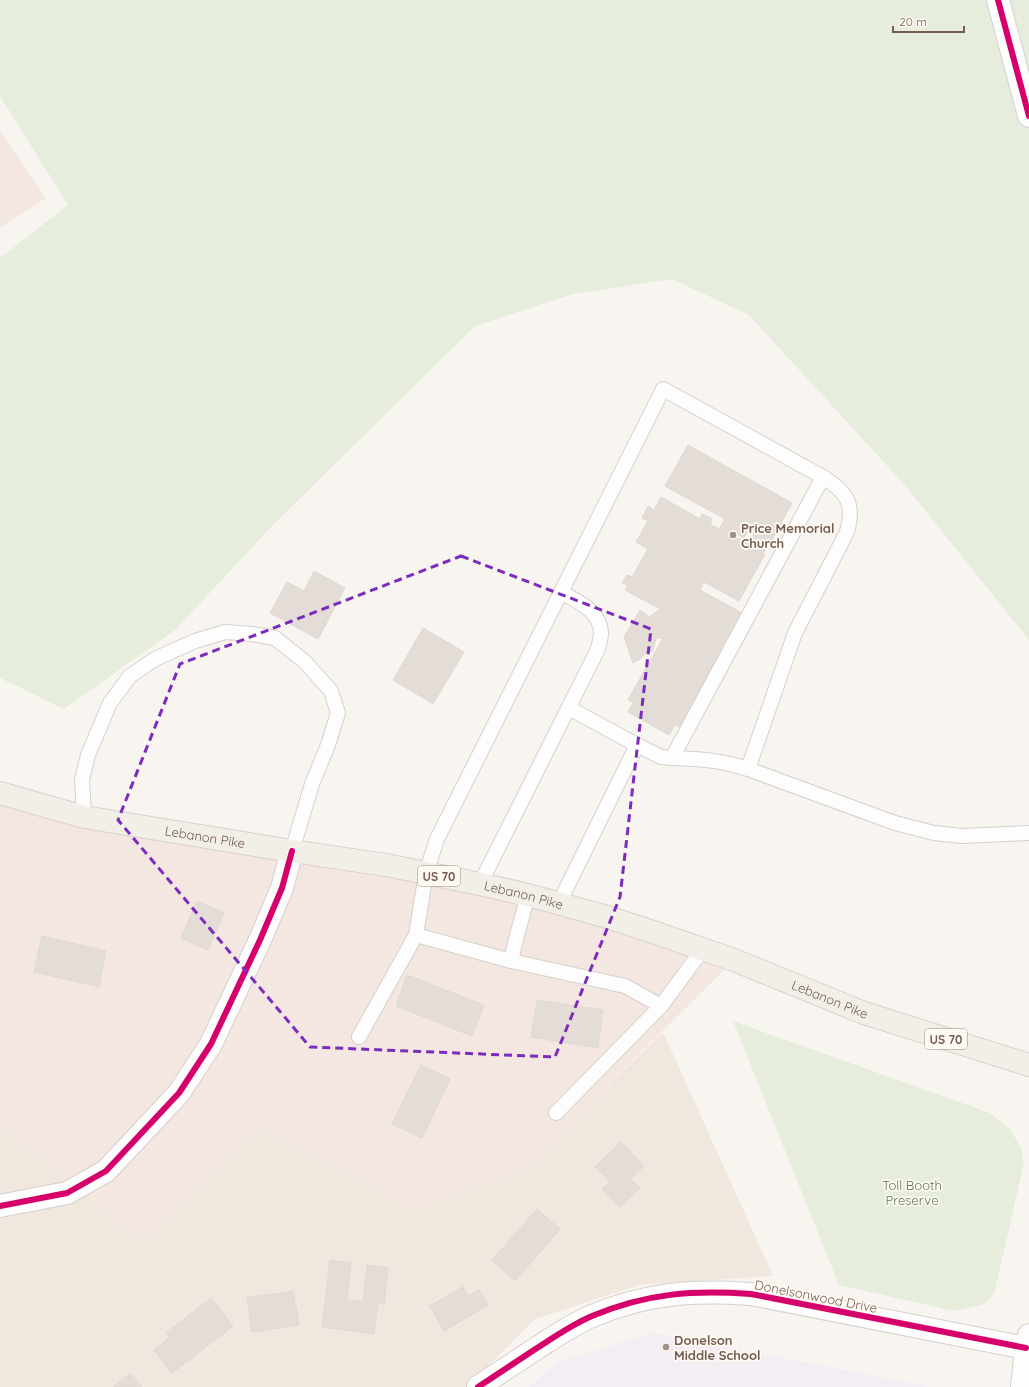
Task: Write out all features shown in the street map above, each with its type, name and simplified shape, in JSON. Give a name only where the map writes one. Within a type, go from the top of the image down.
[{"type":"main road","name":"Lebanon Pike","points":[[0,794],[84,817],[292,851],[351,859],[480,884],[559,903],[646,929],[734,960],[864,1012],[1029,1065]]},
{"type":"street","points":[[998,0],[1029,116]]},
{"type":"street","points":[[0,1206],[67,1193],[106,1170],[179,1093],[215,1037],[282,888],[292,851]]},
{"type":"street","name":"Donelsonwood Drive","points":[[478,1387],[558,1334],[591,1316],[654,1296],[685,1293],[717,1292],[751,1294],[1027,1342]]},
{"type":"street","points":[[1022,1387],[1027,1342]]},
{"type":"lane","points":[[359,1037],[416,936],[426,873],[437,839],[663,389],[823,477],[836,486],[847,498],[850,509],[850,520],[846,532],[795,633],[748,769]]},
{"type":"lane","points":[[672,758],[823,477]]},
{"type":"lane","points":[[480,884],[597,651],[601,635],[600,625],[595,615],[586,606],[561,592]]},
{"type":"lane","points":[[84,817],[82,780],[88,755],[110,703],[130,676],[155,659],[195,641],[225,632],[252,634],[274,638],[304,662],[331,691],[338,713],[328,745],[312,784],[292,851]]},
{"type":"lane","points":[[569,708],[662,757],[708,759],[725,762],[895,823],[934,834],[962,836],[1029,833]]},
{"type":"lane","points":[[559,903],[637,745]]},
{"type":"lane","points":[[511,961],[528,895]]},
{"type":"lane","points":[[416,936],[511,961],[625,986],[661,1006]]},
{"type":"lane","points":[[556,1113],[661,1006],[703,949]]},
{"type":"highlighted area","points":[[461,556],[651,629],[620,897],[555,1057],[310,1047],[118,820],[180,664]]},
{"type":"shaded area","points":[[0,131],[46,198],[0,228]]},
{"type":"shaded area","points":[[0,793],[344,858],[734,960],[523,1169],[414,1208],[258,1127],[140,1240],[0,1122]]},
{"type":"shaded area","points":[[663,1032],[773,1276],[639,1285],[535,1319],[467,1387],[0,1387],[0,1122],[140,1240],[258,1127],[414,1208],[523,1169]]},
{"type":"shaded area","name":"Donelson Middle School","points":[[653,1333],[927,1387],[529,1387],[557,1362]]},
{"type":"green space","points":[[0,0],[1029,0],[1029,640],[904,484],[749,315],[672,279],[573,294],[475,326],[270,528],[175,630],[64,709],[0,678],[0,258],[68,205],[0,96]]},
{"type":"green space","name":"Toll Booth Preserve","points":[[733,1021],[990,1113],[1010,1129],[1020,1146],[1024,1163],[994,1294],[984,1304],[954,1311],[839,1285]]},
{"type":"building","points":[[688,445],[792,503],[764,552],[749,544],[754,534],[748,531],[744,538],[733,532],[732,535],[765,554],[739,601],[704,582],[700,590],[744,614],[723,653],[720,652],[679,727],[675,725],[669,735],[628,712],[633,703],[628,700],[663,638],[656,638],[652,652],[648,651],[640,659],[633,663],[624,637],[640,610],[649,617],[660,609],[625,590],[628,586],[622,583],[627,575],[632,577],[648,549],[636,542],[648,521],[642,518],[648,506],[654,510],[661,497],[700,519],[702,514],[712,519],[710,524],[719,529],[725,519],[665,486]]},
{"type":"building","points":[[314,571],[345,588],[318,639],[270,613],[287,582],[304,591]]},
{"type":"building","points":[[423,628],[464,652],[433,704],[393,680]]},
{"type":"building","points":[[197,901],[224,913],[208,950],[181,938]]},
{"type":"building","points":[[42,936],[106,951],[99,987],[34,972]]},
{"type":"building","points":[[407,975],[484,1005],[472,1036],[396,1006]]},
{"type":"building","points":[[537,1000],[603,1010],[598,1048],[531,1037]]},
{"type":"building","points":[[421,1065],[450,1079],[422,1138],[392,1124]]},
{"type":"building","points":[[621,1142],[644,1166],[631,1179],[640,1188],[620,1207],[602,1189],[610,1182],[595,1167]]},
{"type":"building","points":[[537,1209],[560,1229],[515,1281],[492,1260]]},
{"type":"building","points":[[330,1260],[351,1263],[347,1300],[363,1302],[367,1265],[388,1268],[384,1304],[378,1303],[374,1334],[322,1327]]},
{"type":"building","points":[[463,1287],[468,1296],[479,1290],[488,1305],[444,1331],[430,1306]]},
{"type":"building","points":[[293,1291],[299,1325],[252,1332],[247,1298]]},
{"type":"building","points":[[211,1298],[233,1326],[172,1373],[154,1350],[170,1337],[166,1333]]},
{"type":"building","points":[[130,1373],[142,1387],[113,1387]]},
{"type":"cycle path","points":[[998,0],[1029,116]]},
{"type":"cycle path","points":[[0,1206],[67,1193],[106,1171],[179,1093],[211,1044],[260,940],[282,888],[292,851]]},
{"type":"cycle path","points":[[478,1387],[557,1335],[592,1316],[632,1302],[690,1293],[751,1294],[1026,1348]]},
{"type":"place","name":"Price Memorial Church","points":[[733,535]]},
{"type":"place","name":"Donelson Middle School","points":[[666,1347]]}]
